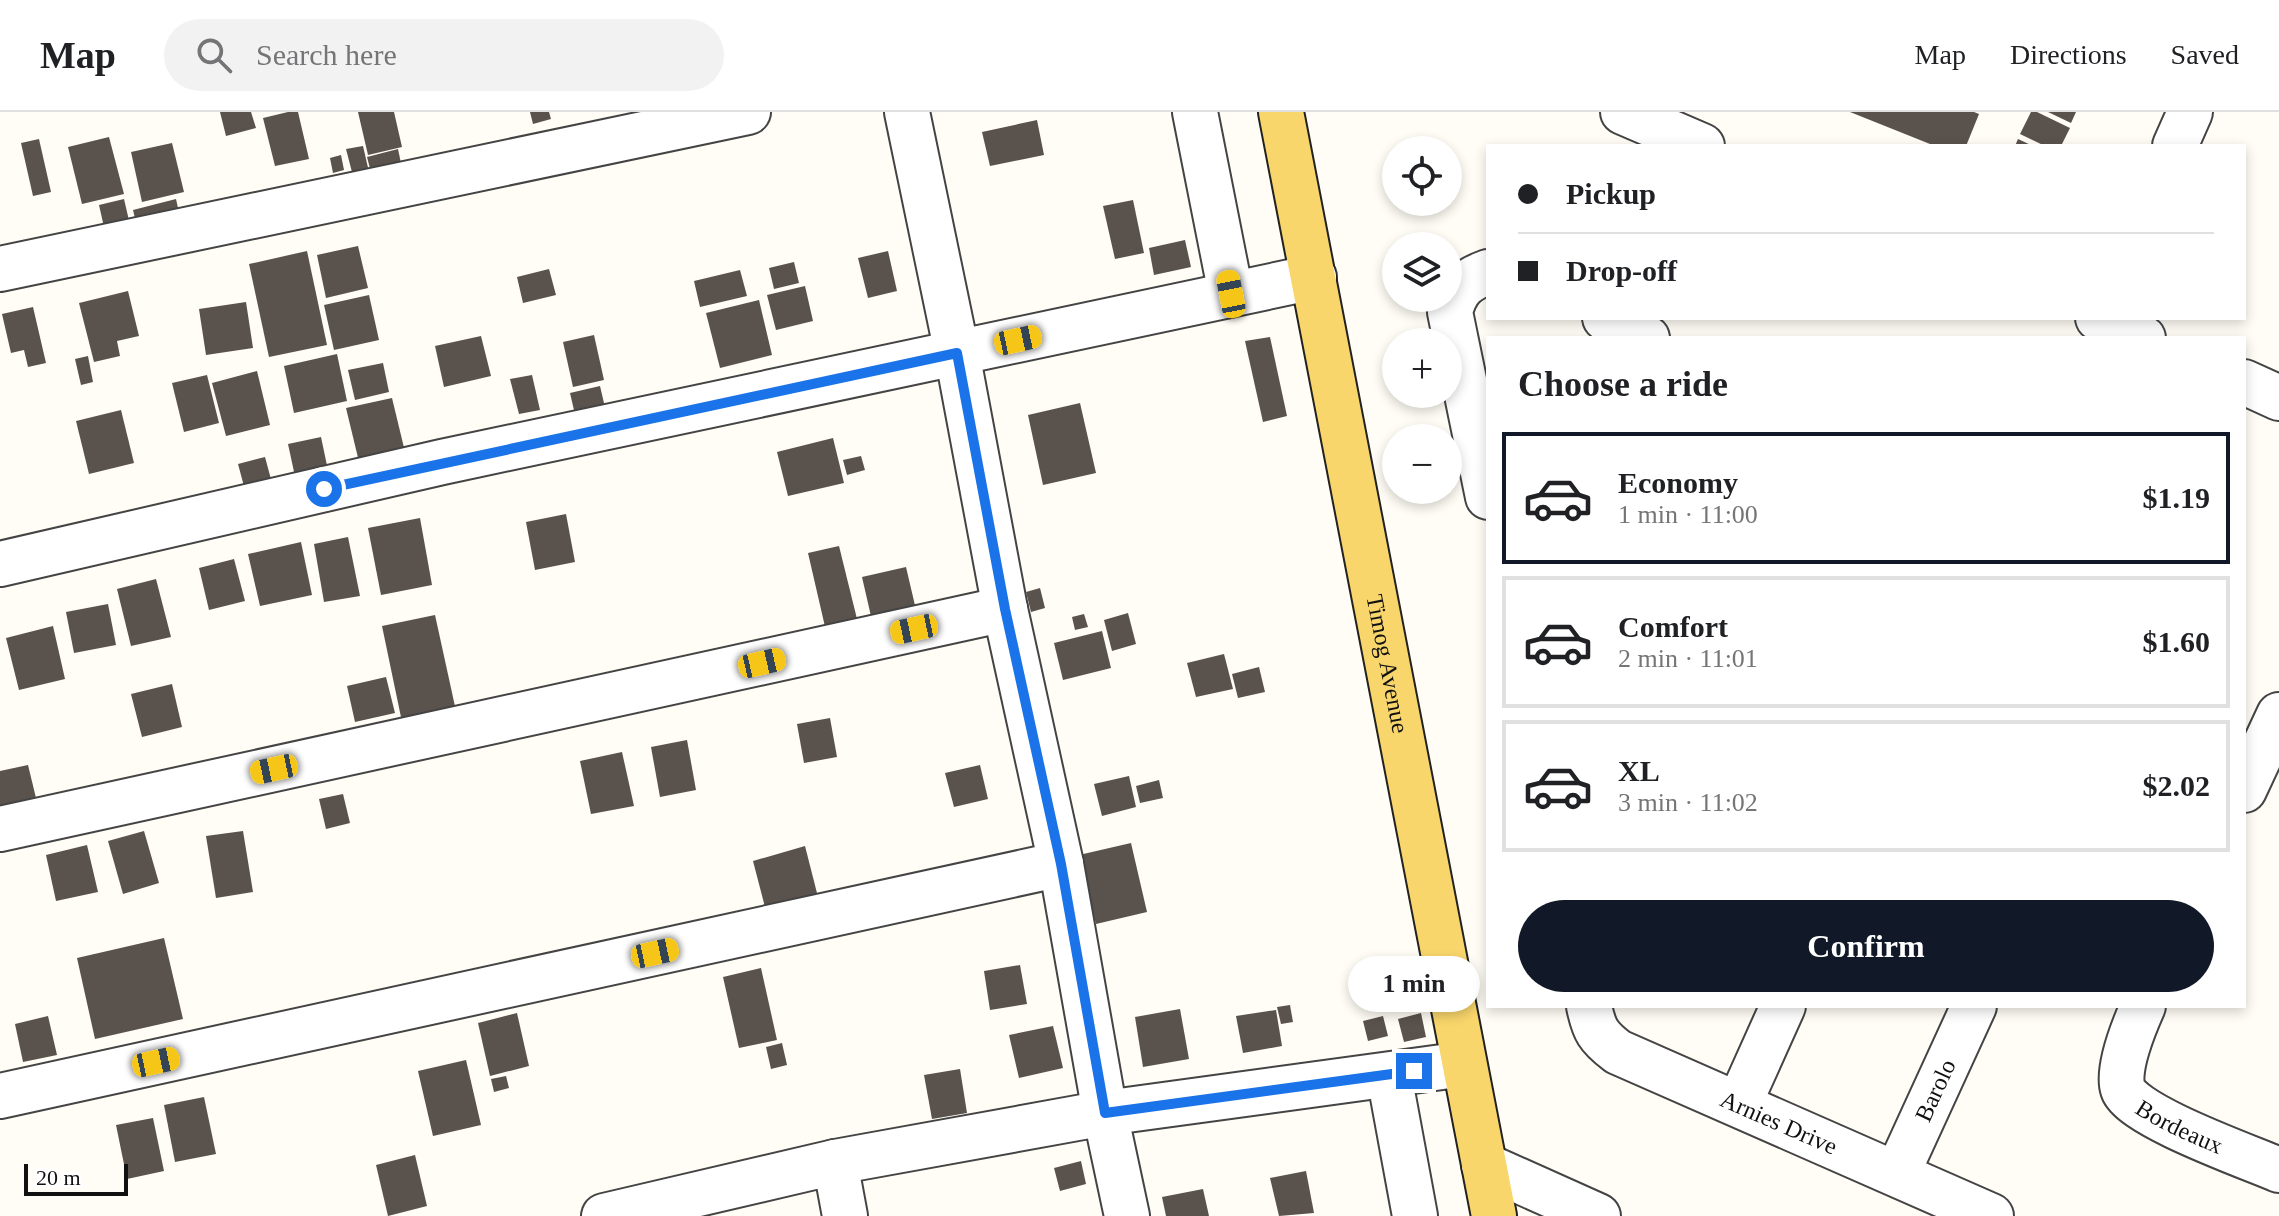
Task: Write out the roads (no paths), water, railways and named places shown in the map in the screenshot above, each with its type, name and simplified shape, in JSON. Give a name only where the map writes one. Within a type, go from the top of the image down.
[{"type":"main road","name":"Timog Avenue","points":[[1281,112],[1494,1216]]},
{"type":"street","points":[[0,269],[748,112]]},
{"type":"street","points":[[907,112],[957,353],[1005,609],[1061,864],[1105,1113],[1127,1216]]},
{"type":"street","points":[[1195,112],[1231,294]]},
{"type":"street","points":[[1623,112],[1697,144]]},
{"type":"street","points":[[2176,144],[2190,112]]},
{"type":"street","points":[[1478,275],[1454,293],[1450,312],[1486,487]]},
{"type":"street","points":[[0,564],[442,462],[1314,277]]},
{"type":"street","points":[[1609,320],[1643,336]]},
{"type":"street","points":[[2102,320],[2138,336]]},
{"type":"street","points":[[0,829],[1005,609]]},
{"type":"street","points":[[2246,786],[2279,715]]},
{"type":"street","points":[[0,1096],[1061,864]]},
{"type":"street","name":"Arnies Drive","points":[[1590,1008],[1600,1039],[1618,1052],[1991,1216]]},
{"type":"street","points":[[1739,1104],[1782,1008]]},
{"type":"street","name":"Barolo","points":[[1897,1174],[1973,1008]]},
{"type":"street","name":"Bordeaux","points":[[2142,1008],[2132,1030],[2123,1070],[2123,1089],[2135,1104],[2161,1120],[2279,1170]]},
{"type":"street","points":[[604,1216],[835,1162],[1105,1113],[1464,1064]]},
{"type":"street","points":[[1389,1075],[1415,1216]]},
{"type":"street","points":[[835,1162],[845,1216]]},
{"type":"street","points":[[1484,1165],[1598,1216]]}]
